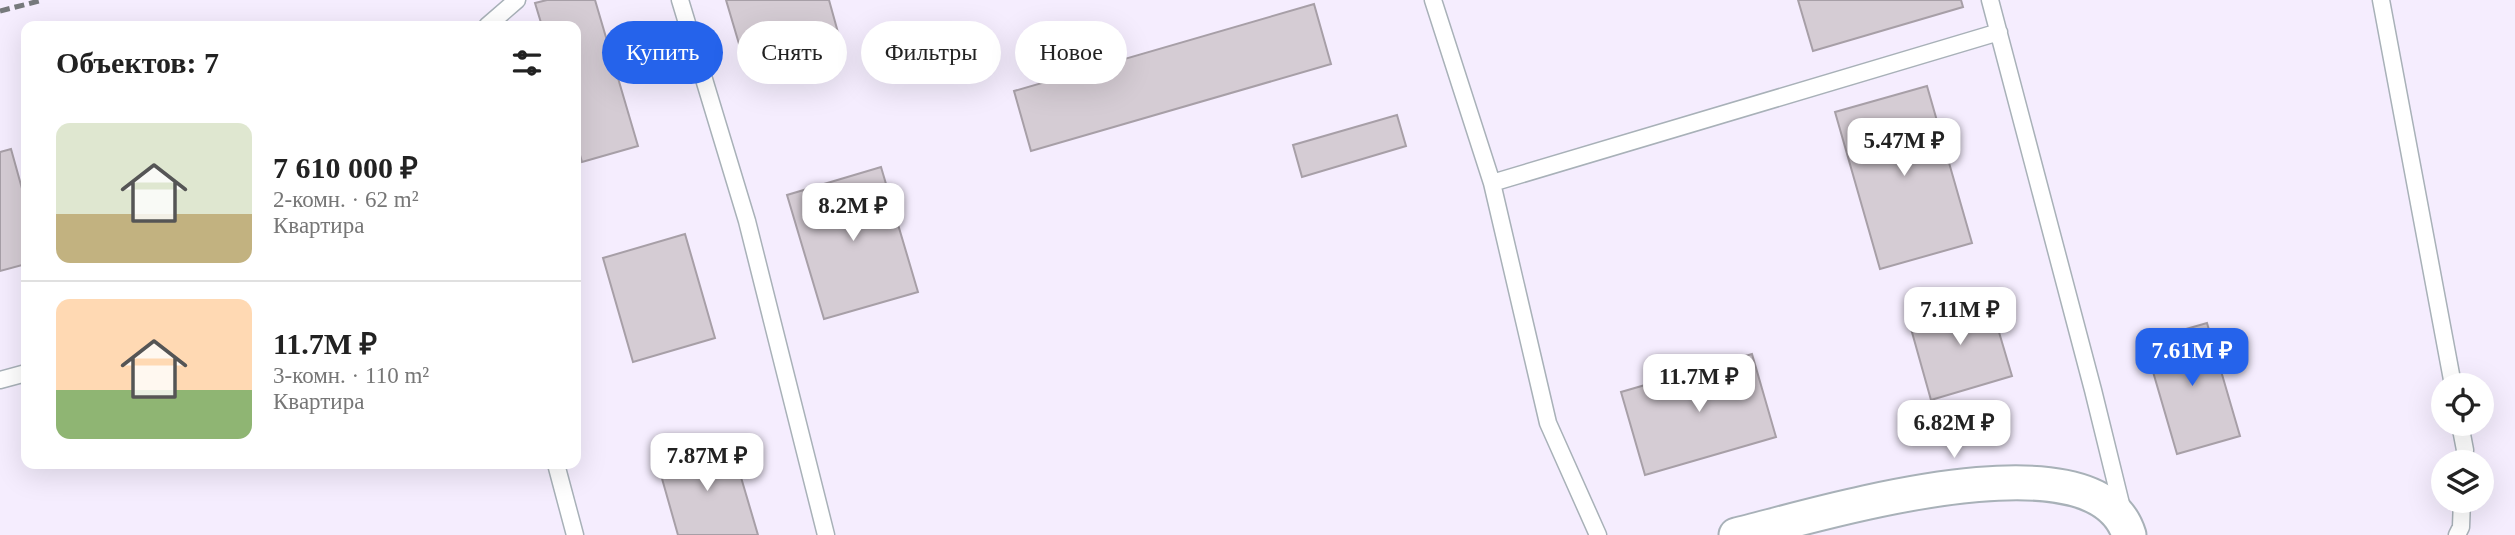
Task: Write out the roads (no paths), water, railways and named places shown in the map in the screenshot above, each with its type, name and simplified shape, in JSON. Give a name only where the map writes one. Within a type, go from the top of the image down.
[{"type":"street","points":[[1736,535],[1924,490],[2008,482],[2057,485],[2096,497],[2127,528]]},
{"type":"lane","points":[[493,21],[517,0]]},
{"type":"lane","points":[[680,0],[747,221],[826,535]]},
{"type":"lane","points":[[1433,0],[1492,183],[1548,423],[1598,535]]},
{"type":"lane","points":[[1990,0],[2127,528]]},
{"type":"lane","points":[[2381,0],[2451,373]]},
{"type":"lane","points":[[1492,183],[1999,32]]},
{"type":"lane","points":[[0,380],[21,374]]},
{"type":"lane","points":[[557,469],[575,535]]},
{"type":"lane","points":[[2457,535],[2461,513]]},
{"type":"railway","points":[[0,11],[43,0]]}]
